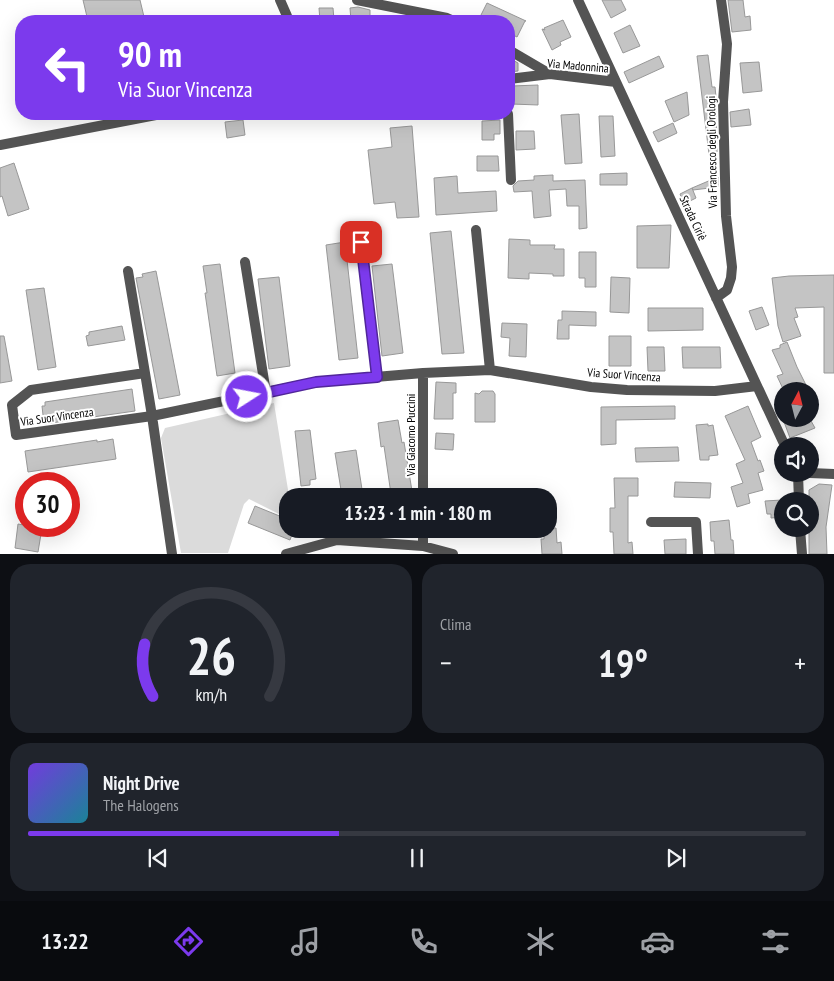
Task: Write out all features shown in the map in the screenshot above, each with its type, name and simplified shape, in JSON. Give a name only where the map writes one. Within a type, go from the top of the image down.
[{"type":"street","points":[[280,0],[287,15]]},
{"type":"street","points":[[357,0],[376,2],[434,15]]},
{"type":"street","name":"Strada Ciriè","points":[[578,0],[781,437]]},
{"type":"street","name":"Via Francesco degli Orologi","points":[[716,298],[727,290],[732,267],[726,216],[724,102],[727,44],[720,0]]},
{"type":"street","points":[[515,54],[550,74]]},
{"type":"street","name":"Via Madonnina","points":[[515,78],[550,74],[616,82]]},
{"type":"street","points":[[0,145],[130,120]]},
{"type":"street","points":[[508,120],[511,180]]},
{"type":"street","points":[[476,230],[490,370]]},
{"type":"street","points":[[361,242],[377,377]]},
{"type":"street","points":[[246,262],[266,393]]},
{"type":"street","points":[[128,271],[172,554]]},
{"type":"street","name":"Via Suor Vincenza","points":[[145,373],[31,390],[12,404],[16,435],[152,416],[316,382],[423,373],[490,370],[591,387],[627,390],[715,391],[757,386]]},
{"type":"street","name":"Via Giacomo Puccini","points":[[423,373],[423,488]]},
{"type":"street","points":[[819,473],[834,474]]},
{"type":"street","points":[[651,522],[696,522],[698,554]]},
{"type":"street","points":[[801,537],[802,554]]},
{"type":"street","points":[[423,538],[423,546]]},
{"type":"street","points":[[286,554],[337,540],[423,546],[453,554]]},
{"type":"shaded area","points":[[274,403],[288,488],[279,488],[279,514],[249,499],[244,504],[228,553],[181,553],[161,438],[165,428]]},
{"type":"building","points":[[83,0],[140,0],[144,15],[87,15]]},
{"type":"building","points":[[602,0],[621,0],[626,10],[611,18]]},
{"type":"building","points":[[728,0],[743,0],[745,17],[750,16],[751,30],[732,32]]},
{"type":"building","points":[[487,3],[513,15],[481,15]]},
{"type":"building","points":[[358,7],[370,10],[370,15],[351,15],[350,8]]},
{"type":"building","points":[[319,8],[333,8],[334,15],[320,15]]},
{"type":"building","points":[[515,16],[526,21],[517,37],[515,36]]},
{"type":"building","points":[[563,20],[571,37],[560,42],[561,45],[552,50],[542,29],[545,30],[544,28]]},
{"type":"building","points":[[630,25],[640,46],[623,53],[614,33]]},
{"type":"building","points":[[708,55],[712,87],[715,87],[716,97],[717,152],[709,154],[697,56]]},
{"type":"building","points":[[659,56],[664,67],[629,83],[624,72]]},
{"type":"building","points":[[515,61],[518,63],[518,71],[515,71]]},
{"type":"building","points":[[759,62],[762,91],[743,93],[740,63]]},
{"type":"building","points":[[538,85],[538,105],[515,104],[515,86]]},
{"type":"building","points":[[687,92],[689,115],[674,122],[665,101]]},
{"type":"building","points":[[749,109],[751,125],[731,127],[730,112]]},
{"type":"building","points":[[579,114],[582,163],[565,164],[561,115]]},
{"type":"building","points":[[599,116],[613,116],[615,156],[601,157]]},
{"type":"building","points":[[243,120],[245,135],[227,138],[225,122]]},
{"type":"building","points":[[500,120],[500,134],[494,134],[494,140],[482,140],[482,121]]},
{"type":"building","points":[[673,123],[677,133],[658,142],[653,132]]},
{"type":"building","points":[[412,126],[419,217],[397,218],[395,202],[374,204],[368,150],[392,147],[390,128]]},
{"type":"building","points":[[516,131],[534,131],[535,149],[516,150]]},
{"type":"building","points":[[477,156],[498,156],[499,171],[477,171]]},
{"type":"building","points":[[14,163],[29,209],[8,216],[2,196],[0,197],[0,168]]},
{"type":"building","points":[[627,173],[627,185],[600,185],[600,174]]},
{"type":"building","points":[[553,175],[553,181],[585,180],[587,228],[579,229],[579,206],[567,206],[566,189],[549,190],[551,216],[534,218],[532,191],[514,192],[513,186],[518,181],[534,180],[534,176]]},
{"type":"building","points":[[457,176],[458,193],[496,191],[497,211],[436,215],[434,178]]},
{"type":"building","points":[[718,177],[718,187],[693,190],[692,188]]},
{"type":"building","points":[[692,188],[696,198],[684,204],[680,194]]},
{"type":"building","points":[[671,225],[669,268],[637,268],[637,226]]},
{"type":"building","points":[[451,231],[464,353],[442,354],[430,233]]},
{"type":"building","points":[[509,239],[530,240],[530,245],[555,245],[554,249],[564,249],[564,276],[529,273],[529,279],[508,278]]},
{"type":"building","points":[[345,242],[358,358],[339,360],[326,245]]},
{"type":"building","points":[[579,252],[596,252],[596,287],[585,287],[585,278],[579,278]]},
{"type":"building","points":[[220,264],[235,373],[217,376],[203,266]]},
{"type":"building","points":[[392,264],[403,353],[382,356],[372,266]]},
{"type":"building","points":[[156,271],[180,395],[159,399],[136,278],[143,277],[142,274]]},
{"type":"building","points":[[834,275],[834,373],[824,373],[824,307],[795,308],[798,317],[794,318],[801,336],[783,342],[778,326],[772,278]]},
{"type":"building","points":[[279,277],[290,366],[269,369],[258,279]]},
{"type":"building","points":[[611,277],[630,278],[629,313],[610,312]]},
{"type":"building","points":[[44,288],[56,367],[38,370],[26,290]]},
{"type":"building","points":[[762,307],[769,325],[756,330],[749,311]]},
{"type":"building","points":[[648,308],[703,308],[703,330],[648,331]]},
{"type":"building","points":[[562,311],[596,312],[596,326],[569,325],[569,339],[557,339],[558,320],[562,320]]},
{"type":"building","points":[[502,323],[527,324],[526,357],[509,356],[510,338],[501,337]]},
{"type":"building","points":[[122,326],[125,340],[88,346],[86,336],[89,335],[89,332]]},
{"type":"building","points":[[0,336],[4,336],[12,381],[0,383]]},
{"type":"building","points":[[609,336],[631,336],[631,366],[609,366]]},
{"type":"building","points":[[787,342],[804,382],[780,382],[777,376],[783,374],[772,350],[780,348],[780,345]]},
{"type":"building","points":[[647,347],[664,347],[665,371],[648,371]]},
{"type":"building","points":[[682,347],[720,347],[721,368],[683,368]]},
{"type":"building","points":[[436,382],[456,383],[456,393],[453,393],[453,419],[434,419]]},
{"type":"building","points":[[132,389],[135,411],[44,424],[42,406],[45,406],[45,402]]},
{"type":"building","points":[[482,391],[493,391],[495,394],[495,422],[475,422],[475,393],[479,394]]},
{"type":"building","points":[[675,406],[675,419],[616,420],[616,444],[601,445],[601,407]]},
{"type":"building","points":[[748,406],[761,437],[751,442],[764,471],[758,473],[763,490],[748,494],[750,503],[737,507],[731,487],[743,483],[736,464],[745,460],[725,416]]},
{"type":"building","points":[[398,420],[402,443],[404,442],[412,488],[390,488],[384,446],[381,447],[378,423]]},
{"type":"building","points":[[708,424],[708,426],[713,425],[718,455],[709,456],[709,460],[700,460],[696,425]]},
{"type":"building","points":[[786,428],[815,428],[792,437],[790,437]]},
{"type":"building","points":[[310,430],[316,479],[310,480],[310,485],[301,486],[295,431]]},
{"type":"building","points":[[436,433],[454,434],[453,450],[435,449]]},
{"type":"building","points":[[113,439],[116,459],[28,472],[25,451],[97,440],[97,442]]},
{"type":"building","points":[[678,447],[679,461],[636,462],[635,448]]},
{"type":"building","points":[[356,450],[362,488],[341,488],[335,453]]},
{"type":"building","points":[[614,478],[638,478],[638,496],[628,496],[628,543],[632,542],[633,554],[614,554],[613,532],[610,532],[610,508],[615,508]]},
{"type":"building","points":[[675,482],[711,483],[710,498],[674,497]]},
{"type":"building","points":[[819,484],[832,485],[826,527],[827,554],[809,554],[809,537],[819,537],[819,492],[809,492],[809,490]]},
{"type":"building","points":[[774,500],[774,518],[771,518],[771,514],[767,514],[765,501]]},
{"type":"building","points":[[255,506],[279,516],[279,536],[248,523]]},
{"type":"building","points":[[729,520],[734,554],[715,554],[714,541],[711,541],[710,522]]},
{"type":"building","points":[[16,537],[40,537],[38,552],[15,548]]},
{"type":"building","points":[[557,538],[557,543],[561,542],[562,554],[542,554],[541,539]]},
{"type":"building","points":[[686,539],[686,554],[665,554],[664,540]]},
{"type":"route","points":[[247,397],[316,382],[377,377],[361,242]]}]
